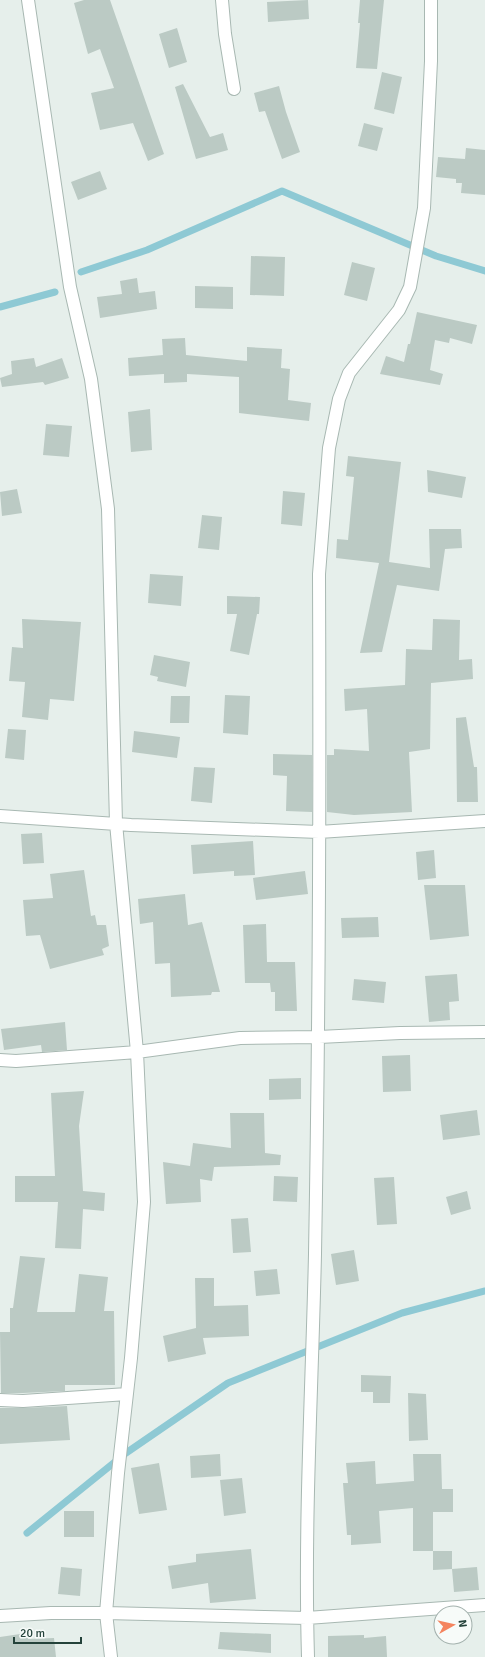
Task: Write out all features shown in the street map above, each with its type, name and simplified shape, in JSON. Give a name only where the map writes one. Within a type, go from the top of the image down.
[{"type":"street","points":[[28,0],[70,287],[91,379],[108,508],[116,823],[137,1052],[144,1202],[106,1613],[111,1657]]},
{"type":"street","points":[[222,0],[225,34],[234,88]]},
{"type":"street","points":[[308,1657],[307,1618],[319,1037],[319,574],[329,448],[339,399],[349,374],[399,310],[410,287],[424,208],[431,61],[431,0]]},
{"type":"street","points":[[0,816],[131,825],[319,832],[485,821]]},
{"type":"street","points":[[0,1060],[16,1061],[137,1052],[240,1038],[485,1032]]},
{"type":"street","points":[[0,1400],[23,1401],[127,1394]]},
{"type":"street","points":[[0,1616],[51,1613],[106,1613],[307,1618],[485,1605]]},
{"type":"building","points":[[84,0],[110,0],[164,154],[148,161],[133,123],[100,130],[91,93],[114,88],[100,49],[88,54],[74,3]]},
{"type":"building","points":[[308,0],[309,19],[268,22],[267,2]]},
{"type":"building","points":[[360,0],[384,0],[377,69],[356,68],[360,23],[358,23]]},
{"type":"building","points":[[177,28],[187,62],[169,68],[159,34]]},
{"type":"building","points":[[382,72],[402,77],[394,114],[374,109]]},
{"type":"building","points":[[183,84],[210,137],[223,133],[228,150],[196,159],[175,87]]},
{"type":"building","points":[[279,86],[286,112],[300,152],[282,159],[265,111],[259,112],[254,93]]},
{"type":"building","points":[[364,123],[383,128],[377,151],[358,146]]},
{"type":"building","points":[[466,148],[485,150],[485,195],[461,193],[462,183],[456,183],[456,179],[436,177],[438,157],[465,159]]},
{"type":"building","points":[[100,171],[107,189],[78,200],[71,182]]},
{"type":"building","points":[[251,256],[285,257],[284,296],[250,295]]},
{"type":"building","points":[[352,262],[375,268],[367,301],[344,295]]},
{"type":"building","points":[[137,278],[139,293],[155,291],[157,309],[100,318],[97,297],[122,294],[120,281]]},
{"type":"building","points":[[195,286],[233,287],[233,309],[195,308]]},
{"type":"building","points":[[417,312],[477,325],[472,344],[450,338],[449,343],[435,340],[430,370],[443,374],[440,385],[380,374],[386,356],[404,362],[408,344],[410,344]]},
{"type":"building","points":[[185,338],[186,355],[247,361],[247,347],[282,349],[281,368],[290,369],[288,400],[311,403],[309,421],[239,413],[239,377],[187,374],[187,382],[164,383],[164,374],[129,376],[128,358],[163,355],[162,339]]},
{"type":"building","points":[[34,358],[36,367],[62,358],[69,378],[45,385],[43,382],[2,387],[0,378],[12,374],[11,361]]},
{"type":"building","points":[[150,409],[152,450],[131,452],[128,412]]},
{"type":"building","points":[[46,424],[72,426],[69,457],[43,455]]},
{"type":"building","points":[[348,456],[401,462],[389,562],[430,568],[429,529],[461,529],[462,548],[445,549],[439,591],[397,585],[382,652],[360,653],[379,563],[336,558],[337,539],[348,540],[354,477],[346,476]]},
{"type":"building","points":[[427,470],[466,477],[462,498],[428,492]]},
{"type":"building","points":[[17,489],[22,513],[2,516],[0,492]]},
{"type":"building","points":[[283,491],[305,493],[302,526],[281,524]]},
{"type":"building","points":[[202,515],[222,517],[219,550],[198,548]]},
{"type":"building","points":[[150,574],[183,576],[181,606],[148,603]]},
{"type":"building","points":[[227,596],[260,597],[259,614],[257,614],[249,655],[230,651],[237,614],[227,614]]},
{"type":"building","points":[[22,619],[81,622],[74,701],[50,699],[48,720],[22,717],[25,682],[9,681],[12,647],[23,648]]},
{"type":"building","points":[[433,619],[460,620],[459,660],[472,659],[473,679],[431,683],[430,749],[409,752],[412,812],[354,815],[327,812],[327,755],[334,755],[334,749],[369,751],[367,709],[345,711],[344,689],[405,685],[406,649],[432,650]]},
{"type":"building","points":[[154,655],[190,662],[186,687],[157,681],[158,677],[150,675]]},
{"type":"building","points":[[225,695],[250,696],[248,735],[223,733]]},
{"type":"building","points":[[171,696],[190,696],[189,723],[170,723]]},
{"type":"building","points":[[466,717],[474,767],[477,767],[478,802],[457,802],[456,718]]},
{"type":"building","points":[[8,729],[26,730],[24,760],[5,758]]},
{"type":"building","points":[[134,731],[180,737],[177,758],[132,752]]},
{"type":"building","points":[[273,754],[312,755],[312,812],[286,811],[287,776],[273,775]]},
{"type":"building","points":[[194,767],[215,768],[212,803],[191,801]]},
{"type":"building","points":[[42,833],[44,863],[23,864],[21,834]]},
{"type":"building","points":[[253,841],[255,875],[234,876],[234,871],[193,874],[191,845]]},
{"type":"building","points":[[434,850],[436,878],[418,880],[416,852]]},
{"type":"building","points":[[84,870],[91,916],[95,915],[97,925],[106,925],[109,946],[102,949],[104,955],[50,969],[40,935],[26,936],[23,900],[53,898],[50,874]]},
{"type":"building","points":[[305,871],[308,894],[256,900],[253,878]]},
{"type":"building","points":[[424,885],[465,885],[469,936],[430,940]]},
{"type":"building","points":[[185,894],[188,925],[202,922],[220,992],[212,992],[211,995],[171,997],[170,963],[155,964],[153,922],[140,924],[138,899]]},
{"type":"building","points":[[378,917],[379,937],[342,938],[341,918]]},
{"type":"building","points":[[266,924],[267,962],[295,962],[297,1011],[275,1011],[275,992],[271,992],[270,983],[245,983],[243,925]]},
{"type":"building","points":[[457,974],[459,1001],[449,1002],[450,1020],[429,1022],[425,976]]},
{"type":"building","points":[[354,979],[386,982],[384,1003],[352,1000]]},
{"type":"building","points":[[65,1022],[67,1050],[42,1052],[41,1045],[4,1050],[1,1029]]},
{"type":"building","points":[[410,1055],[411,1091],[383,1092],[382,1056]]},
{"type":"building","points":[[301,1078],[301,1099],[269,1100],[269,1079]]},
{"type":"building","points":[[84,1091],[79,1126],[83,1191],[105,1193],[104,1211],[83,1209],[81,1249],[55,1248],[58,1202],[15,1202],[15,1176],[55,1176],[51,1093]]},
{"type":"building","points":[[477,1110],[480,1135],[443,1140],[440,1115]]},
{"type":"building","points":[[230,1113],[264,1113],[265,1153],[281,1155],[280,1165],[214,1167],[212,1181],[200,1179],[201,1202],[166,1204],[163,1162],[190,1166],[193,1143],[231,1148]]},
{"type":"building","points":[[274,1176],[298,1177],[297,1202],[273,1201]]},
{"type":"building","points":[[394,1177],[397,1224],[377,1225],[374,1178]]},
{"type":"building","points":[[467,1191],[471,1209],[451,1215],[446,1197]]},
{"type":"building","points":[[248,1218],[251,1252],[233,1253],[231,1219]]},
{"type":"building","points":[[354,1250],[359,1281],[336,1285],[331,1254]]},
{"type":"building","points":[[20,1256],[45,1258],[37,1312],[75,1312],[79,1274],[108,1277],[104,1311],[114,1311],[115,1385],[65,1385],[65,1391],[1,1393],[0,1332],[10,1332],[10,1308],[13,1308]]},
{"type":"building","points":[[277,1269],[280,1294],[256,1296],[254,1271]]},
{"type":"building","points":[[195,1278],[214,1278],[214,1306],[248,1305],[249,1336],[203,1338],[206,1354],[168,1362],[163,1336],[196,1328]]},
{"type":"building","points":[[361,1375],[391,1376],[390,1403],[373,1403],[373,1392],[361,1392]]},
{"type":"building","points":[[408,1393],[426,1394],[428,1440],[409,1441]]},
{"type":"building","points":[[67,1406],[70,1440],[0,1444],[0,1408]]},
{"type":"building","points":[[220,1454],[221,1476],[191,1478],[190,1456]]},
{"type":"building","points":[[413,1454],[441,1454],[442,1489],[453,1489],[453,1512],[433,1512],[433,1551],[413,1551],[413,1508],[379,1511],[381,1543],[351,1545],[351,1535],[347,1535],[343,1483],[348,1483],[346,1463],[375,1461],[376,1484],[414,1481]]},
{"type":"building","points":[[159,1463],[167,1510],[139,1514],[131,1468]]},
{"type":"building","points":[[242,1478],[246,1513],[224,1516],[220,1480]]},
{"type":"building","points":[[64,1511],[94,1511],[94,1537],[64,1537]]},
{"type":"building","points":[[251,1549],[256,1599],[210,1603],[208,1583],[172,1589],[168,1566],[196,1562],[196,1554]]},
{"type":"building","points":[[433,1551],[452,1551],[452,1569],[433,1570]]},
{"type":"building","points":[[61,1567],[82,1569],[80,1596],[58,1594]]},
{"type":"building","points":[[477,1567],[479,1590],[454,1592],[452,1569]]},
{"type":"building","points":[[220,1632],[271,1634],[271,1653],[218,1649]]},
{"type":"building","points":[[27,1633],[28,1639],[54,1638],[56,1657],[0,1657],[0,1637]]},
{"type":"building","points":[[364,1635],[364,1638],[386,1636],[387,1657],[328,1657],[328,1636]]},
{"type":"waterway","points":[[81,272],[147,250],[282,191],[436,256],[485,271]]},
{"type":"waterway","points":[[0,307],[55,292]]},
{"type":"waterway","points":[[27,1533],[126,1453],[228,1383],[402,1313],[485,1291]]}]
